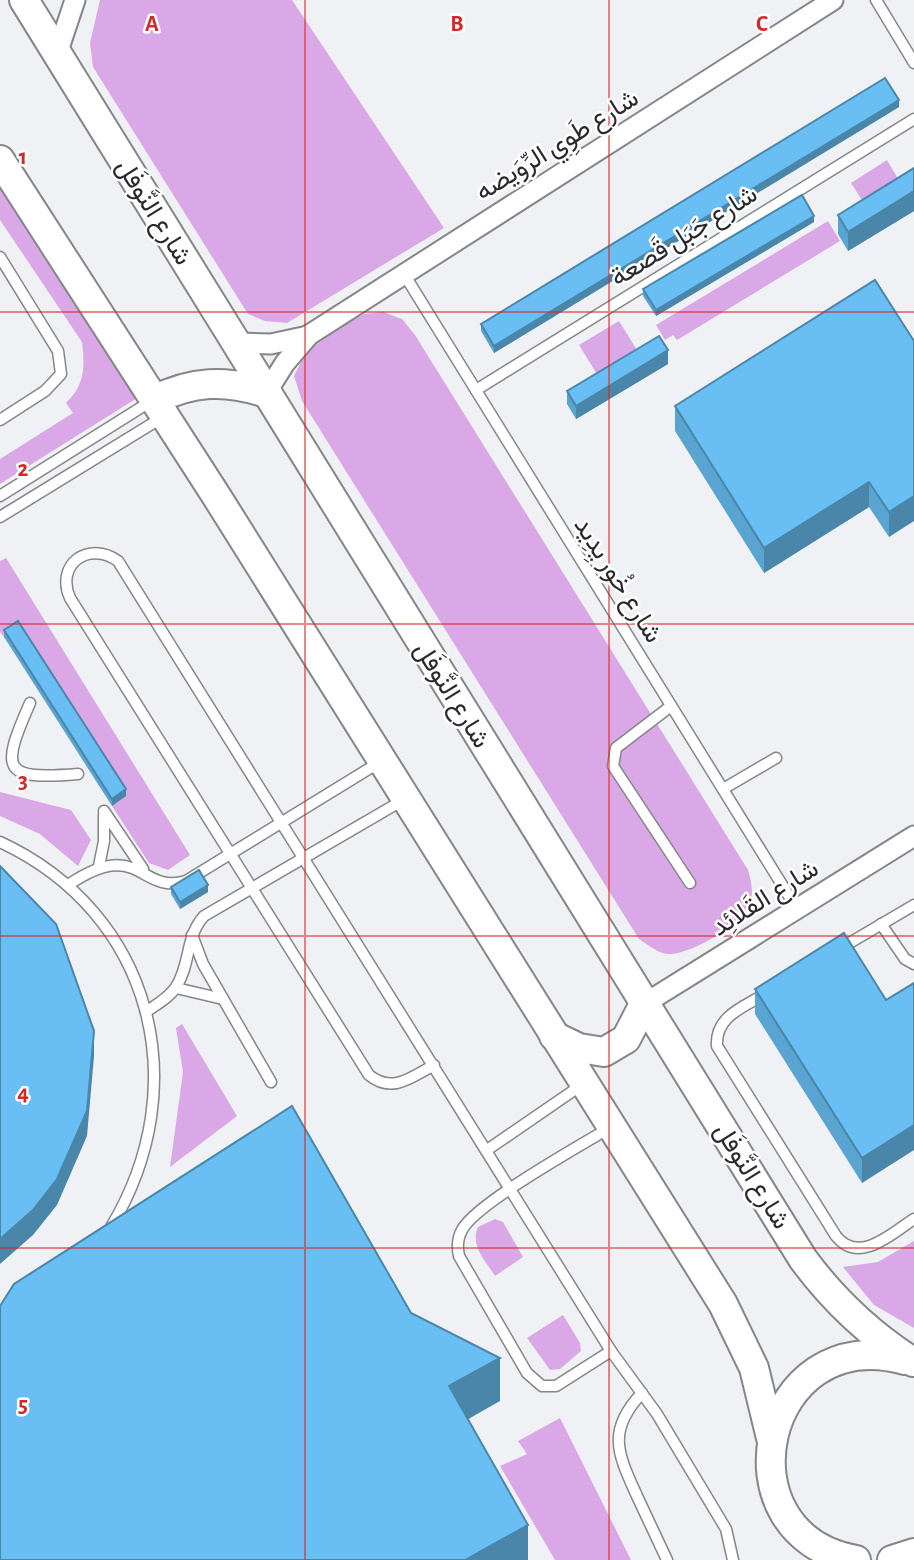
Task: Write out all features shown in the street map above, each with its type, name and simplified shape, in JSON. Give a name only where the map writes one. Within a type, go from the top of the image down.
[{"type":"street","name":"شارع النَّوفَل","points":[[24,0],[644,1004],[821,1284],[864,1326],[913,1363]]},
{"type":"street","points":[[57,54],[75,0]]},
{"type":"street","name":"شارع طَوِي الرِّوَيضه","points":[[266,393],[285,363],[309,335],[833,0]]},
{"type":"street","points":[[0,160],[382,761],[735,1325],[754,1368],[771,1437]]},
{"type":"street","name":"شارع طَوِي الرِّوَيضه","points":[[235,343],[271,344],[309,335]]},
{"type":"street","points":[[159,408],[171,391],[209,382],[228,383],[266,393]]},
{"type":"street","name":"شارع القَلائِد","points":[[644,1004],[914,836]]},
{"type":"street","points":[[554,1036],[579,1048],[604,1052],[626,1039],[644,1004]]},
{"type":"street","points":[[856,1560],[815,1549],[792,1523],[776,1493],[769,1460],[771,1437],[789,1396],[824,1366],[867,1354],[913,1363]]},
{"type":"street","points":[[892,1560],[914,1553]]},
{"type":"lane","points":[[876,0],[914,62]]},
{"type":"lane","name":"شارع جَبَل قَصعة","points":[[476,390],[914,119]]},
{"type":"lane","points":[[0,257],[58,351],[61,374],[45,391],[0,420]]},
{"type":"lane","name":"شارع خُور يِدِيد","points":[[404,273],[797,909]]},
{"type":"lane","points":[[0,496],[159,408]]},
{"type":"lane","points":[[0,517],[159,408]]},
{"type":"lane","points":[[11,489],[21,505]]},
{"type":"lane","points":[[434,1065],[393,1085],[376,1081],[369,1075],[70,598],[66,589],[68,569],[81,555],[100,552],[118,561],[512,1189],[611,1351],[642,1393],[726,1529],[733,1560]]},
{"type":"lane","points":[[30,703],[11,746],[11,759],[15,767],[31,777],[78,774]]},
{"type":"lane","points":[[671,706],[616,748],[614,765],[690,883]]},
{"type":"lane","points":[[723,789],[776,758]]},
{"type":"lane","points":[[68,885],[99,866],[130,865],[163,883],[186,881],[229,852],[382,761]]},
{"type":"lane","points":[[146,1012],[176,988],[187,960],[191,934],[204,916],[405,799]]},
{"type":"lane","points":[[99,866],[104,841],[104,811],[146,873]]},
{"type":"lane","points":[[0,842],[26,854],[68,885],[94,912],[116,943],[134,976],[146,1012],[155,1058],[154,1106],[146,1152],[130,1196],[105,1237]]},
{"type":"lane","points":[[834,953],[914,905]]},
{"type":"lane","points":[[881,925],[905,958],[914,964]]},
{"type":"lane","points":[[191,934],[203,964],[271,1082]]},
{"type":"lane","points":[[176,988],[223,999]]},
{"type":"lane","points":[[776,988],[723,1020],[717,1032],[717,1046],[840,1241],[853,1248],[866,1248],[914,1219]]},
{"type":"lane","points":[[487,1150],[583,1083]]},
{"type":"lane","points":[[611,1126],[512,1189],[468,1221],[462,1228],[457,1246],[459,1256],[527,1373],[542,1386],[556,1386],[611,1351]]},
{"type":"lane","points":[[642,1393],[623,1417],[619,1429],[619,1455],[667,1560]]},
{"type":"shaded area","points":[[100,0],[292,0],[444,228],[287,323],[265,321],[248,314],[93,67],[90,43]]},
{"type":"shaded area","points":[[887,160],[904,189],[869,211],[851,183]]},
{"type":"shaded area","points":[[0,187],[137,398],[0,484],[0,459],[73,413],[66,403],[80,382],[83,360],[82,342],[0,220]]},
{"type":"shaded area","points":[[828,221],[840,241],[677,340],[673,335],[665,340],[656,325]]},
{"type":"shaded area","points":[[383,312],[402,319],[415,335],[748,870],[752,894],[746,911],[727,929],[701,944],[667,954],[639,939],[302,401],[294,376],[306,352],[364,314]]},
{"type":"shaded area","points":[[619,321],[640,355],[600,379],[579,345]]},
{"type":"shaded area","points":[[6,558],[190,855],[168,870],[149,863],[112,806],[126,796],[18,628],[4,637],[0,632],[0,561]]},
{"type":"shaded area","points":[[0,792],[71,810],[91,840],[78,866],[40,834],[0,816]]},
{"type":"shaded area","points":[[182,1024],[237,1116],[170,1167],[183,1072],[176,1028]]},
{"type":"shaded area","points":[[495,1219],[503,1222],[523,1257],[495,1276],[477,1247],[476,1234],[478,1227]]},
{"type":"shaded area","points":[[914,1241],[914,1328],[874,1305],[843,1267],[878,1262]]},
{"type":"shaded area","points":[[563,1315],[580,1343],[581,1351],[560,1369],[550,1370],[527,1338]]},
{"type":"shaded area","points":[[560,1418],[631,1560],[555,1560],[500,1466],[527,1454],[518,1441]]},
{"type":"building","points":[[885,78],[899,100],[494,346],[481,324]]},
{"type":"building","points":[[914,168],[914,191],[848,232],[838,215]]},
{"type":"building","points":[[802,195],[814,216],[656,310],[643,289]]},
{"type":"building","points":[[875,280],[914,341],[914,496],[889,512],[869,482],[764,548],[675,406]]},
{"type":"building","points":[[659,336],[668,350],[576,406],[567,391]]},
{"type":"building","points":[[18,621],[126,789],[112,799],[4,630]]},
{"type":"building","points":[[0,866],[56,924],[94,1031],[87,1111],[57,1179],[33,1210],[0,1239]]},
{"type":"building","points":[[199,870],[208,885],[180,902],[171,887]]},
{"type":"building","points":[[844,933],[886,1000],[914,983],[914,1125],[862,1158],[755,989]]},
{"type":"building","points":[[292,1106],[411,1313],[500,1358],[449,1386],[528,1525],[465,1560],[0,1560],[0,1306],[14,1284]]}]
